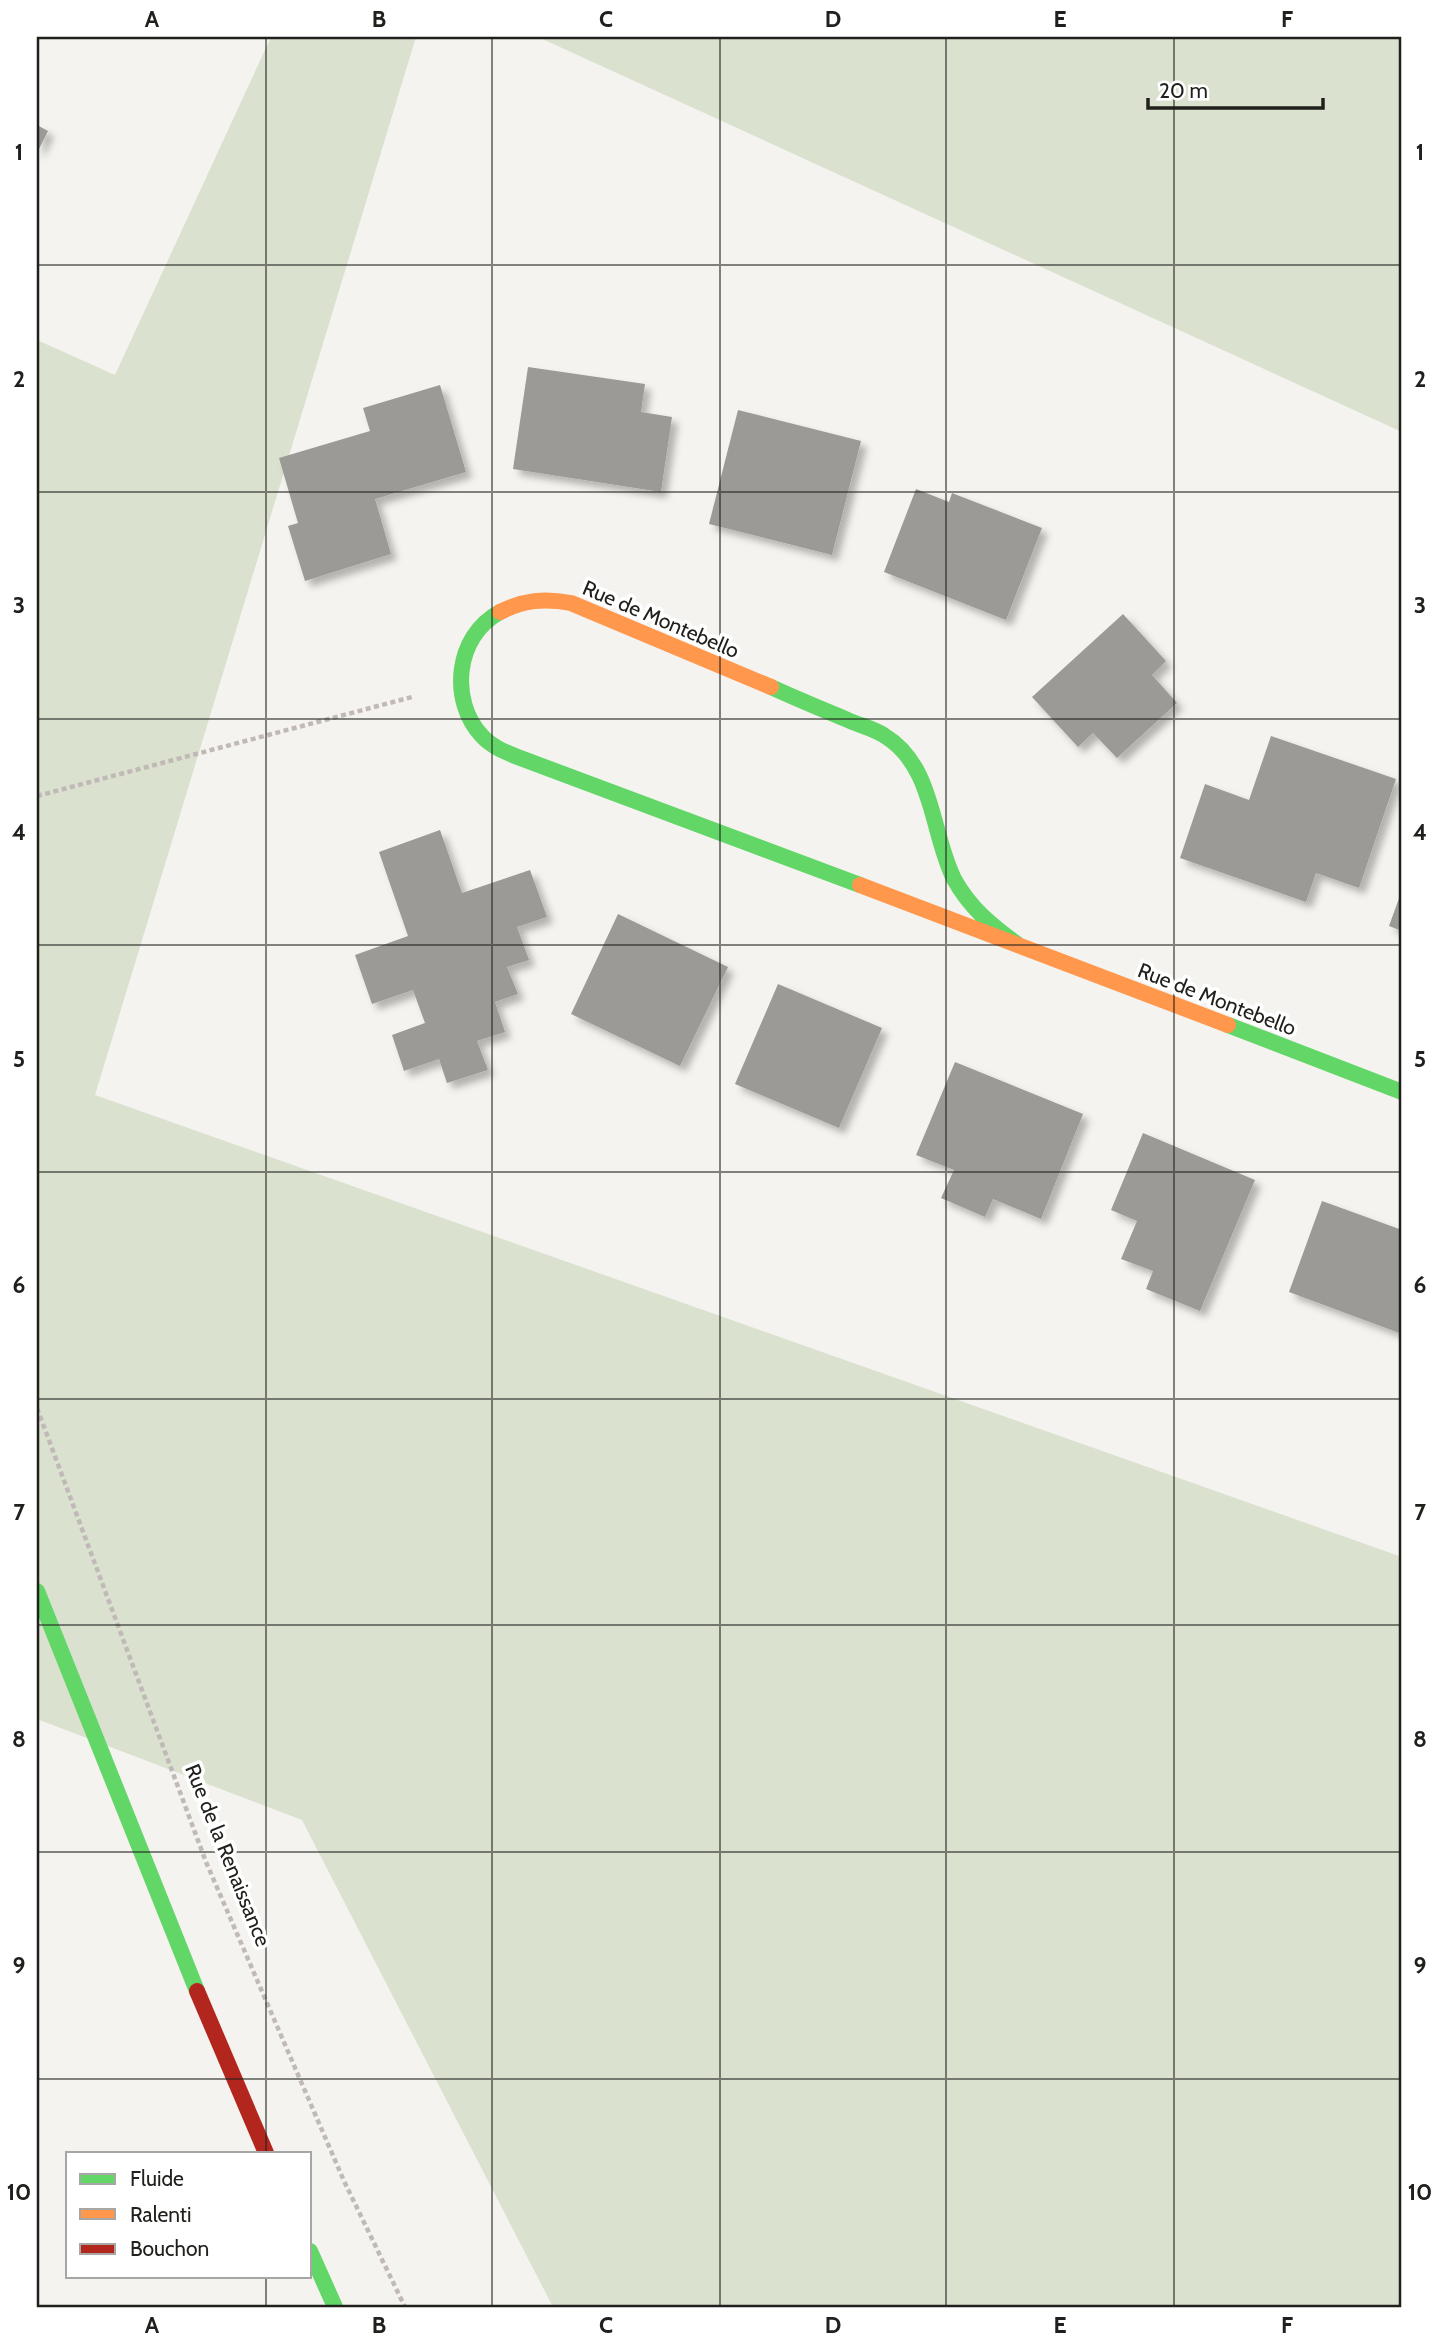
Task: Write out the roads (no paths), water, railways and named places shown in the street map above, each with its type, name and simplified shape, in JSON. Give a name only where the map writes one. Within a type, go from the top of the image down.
[{"type":"street","name":"Rue de Montebello","points":[[1017,944],[979,915],[960,887],[944,856],[920,774],[905,752],[886,736],[571,603],[541,598],[495,612],[479,626],[469,642],[462,663],[460,684],[467,715],[480,735],[492,745],[1402,1092]]},
{"type":"street","points":[[37,1591],[184,1961],[266,2152]]},
{"type":"street","points":[[312,2255],[335,2307]]}]
